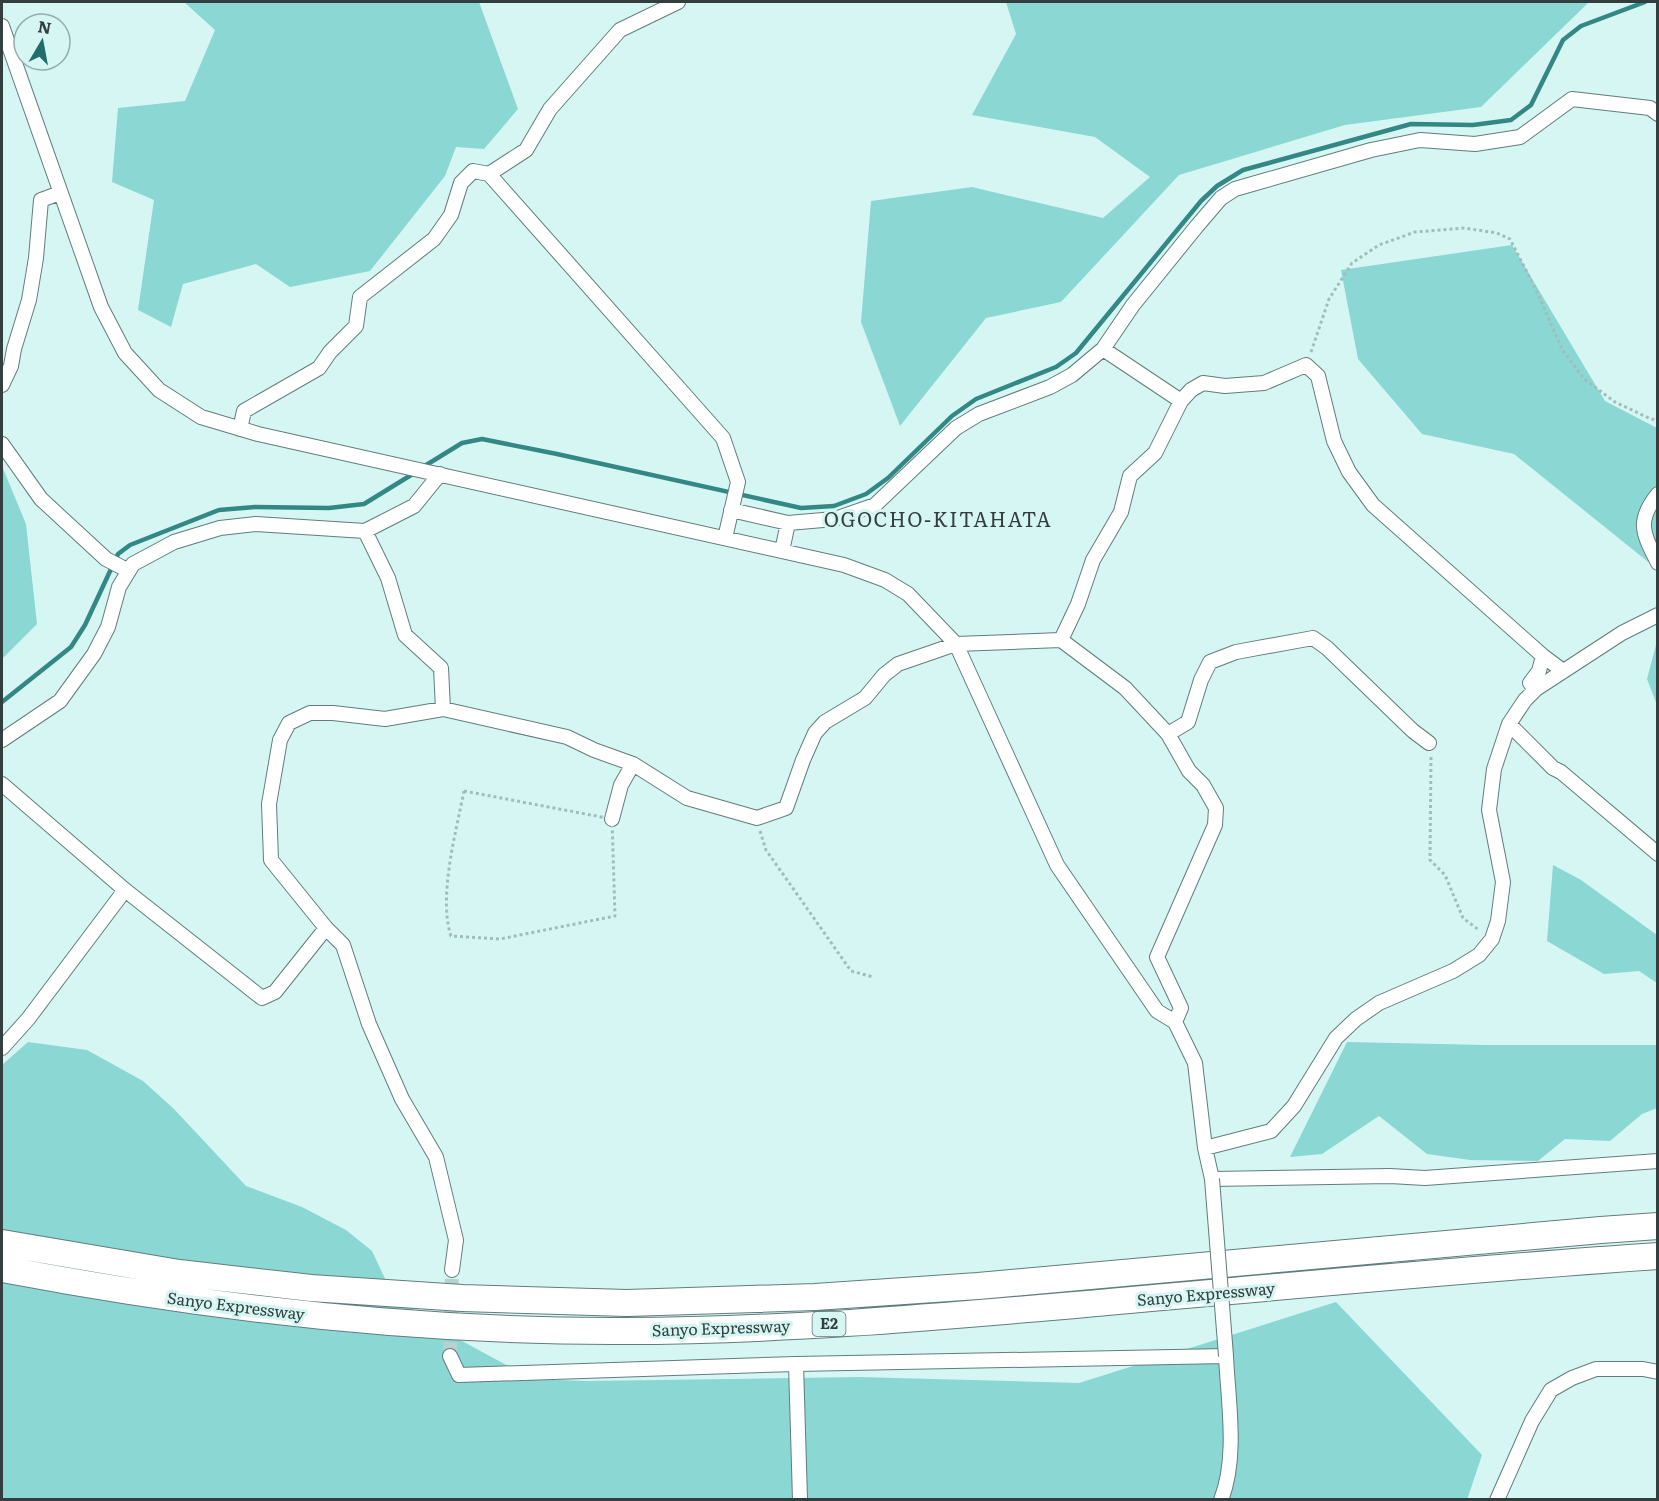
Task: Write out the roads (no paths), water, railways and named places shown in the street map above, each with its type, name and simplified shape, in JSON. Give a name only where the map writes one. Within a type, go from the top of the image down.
[{"type":"highway","name":"Sanyo Expressway","points":[[2,1243],[179,1273],[311,1288],[462,1298],[627,1303],[815,1297],[978,1286],[1658,1226]]},
{"type":"highway","name":"Sanyo Expressway","points":[[2,1269],[177,1300],[311,1316],[461,1327],[624,1331],[818,1325],[979,1314],[1658,1256]]},
{"type":"street","points":[[489,174],[526,150],[550,109],[620,30],[678,2]]},
{"type":"street","points":[[2,26],[101,307],[125,353],[159,390],[201,417],[240,429],[844,565],[885,580],[908,594],[956,644],[1056,865],[1157,1011],[1175,1022],[1195,1063],[1205,1148],[1212,1179],[1226,1356],[1230,1452],[1226,1487],[1221,1500]]},
{"type":"street","points":[[731,510],[788,523],[835,519],[875,505],[956,429],[994,407],[1050,387],[1072,375],[1103,349],[1133,305],[1197,225],[1221,198],[1235,189],[1371,150],[1420,140],[1475,144],[1520,137],[1572,99],[1650,108],[1658,114]]},
{"type":"street","points":[[240,429],[244,411],[319,368],[330,352],[356,326],[360,297],[434,238],[451,215],[461,183],[473,171],[489,174],[723,438],[738,482],[726,538]]},
{"type":"street","points":[[2,385],[12,366],[14,349],[29,300],[36,258],[40,200],[60,193]]},
{"type":"street","points":[[1103,349],[1181,401]]},
{"type":"street","points":[[1061,640],[1078,604],[1093,560],[1120,512],[1130,476],[1155,453],[1181,401],[1191,390],[1203,383],[1225,386],[1264,383],[1306,365],[1318,376],[1334,441],[1348,472],[1373,505],[1543,656],[1563,671]]},
{"type":"street","points":[[2,444],[41,499],[106,559],[129,571]]},
{"type":"street","points":[[2,740],[60,701],[94,654],[108,627],[119,587],[133,564],[174,542],[220,528],[256,524],[365,531],[414,507],[440,474]]},
{"type":"street","points":[[1658,494],[1651,502],[1642,522],[1643,532],[1658,563]]},
{"type":"street","points":[[782,551],[788,523]]},
{"type":"street","points":[[365,531],[388,578],[405,635],[441,668],[443,709]]},
{"type":"street","points":[[1205,1148],[1271,1131],[1294,1106],[1336,1038],[1356,1019],[1379,1003],[1453,971],[1479,955],[1492,939],[1498,921],[1503,882],[1489,810],[1494,769],[1509,724],[1525,700],[1536,689],[1622,633],[1658,615]]},
{"type":"street","points":[[1168,734],[1188,723],[1201,680],[1210,662],[1236,652],[1313,638],[1327,648],[1413,731],[1429,743]]},
{"type":"street","points":[[452,1270],[456,1240],[436,1157],[402,1099],[369,1024],[343,945],[326,928],[271,860],[269,804],[280,740],[289,723],[310,713],[333,713],[385,719],[443,709],[567,737],[594,750],[633,764],[687,798],[757,818],[786,808],[803,760],[816,733],[825,722],[865,698],[884,675],[897,664],[956,644],[1061,640],[1125,688],[1168,734],[1189,771],[1203,785],[1216,808],[1215,825],[1157,957],[1181,1008],[1175,1022]]},
{"type":"street","points":[[1536,689],[1530,683],[1539,670],[1543,656]]},
{"type":"street","points":[[1509,724],[1553,768],[1561,772],[1658,854]]},
{"type":"street","points":[[612,819],[621,785],[633,764]]},
{"type":"street","points":[[2,784],[125,890],[262,998],[275,993],[326,928]]},
{"type":"street","points":[[2,1048],[28,1019],[125,890]]},
{"type":"street","points":[[1212,1179],[1390,1176],[1425,1178],[1658,1161]]},
{"type":"street","points":[[450,1356],[459,1375],[796,1364],[1226,1356]]},
{"type":"street","points":[[796,1364],[800,1500]]},
{"type":"street","points":[[1497,1500],[1532,1421],[1551,1390],[1572,1378],[1596,1369],[1643,1369],[1658,1372]]},
{"type":"waterway","points":[[423,467],[462,443],[482,439],[801,508],[834,506],[866,494],[888,478],[952,416],[976,399],[1056,367],[1076,353],[1201,201],[1217,186],[1243,170],[1411,124],[1473,125],[1511,120],[1531,105],[1563,40],[1581,26],[1645,2]]},
{"type":"waterway","points":[[2,702],[71,647],[85,625],[118,554],[130,545],[219,510],[255,507],[329,508],[364,504],[416,472]]},
{"type":"tunnel","points":[[450,1356],[452,1270]]},
{"type":"district","name":"OGOCHO-KITAHATA","points":[[938,520]]}]
